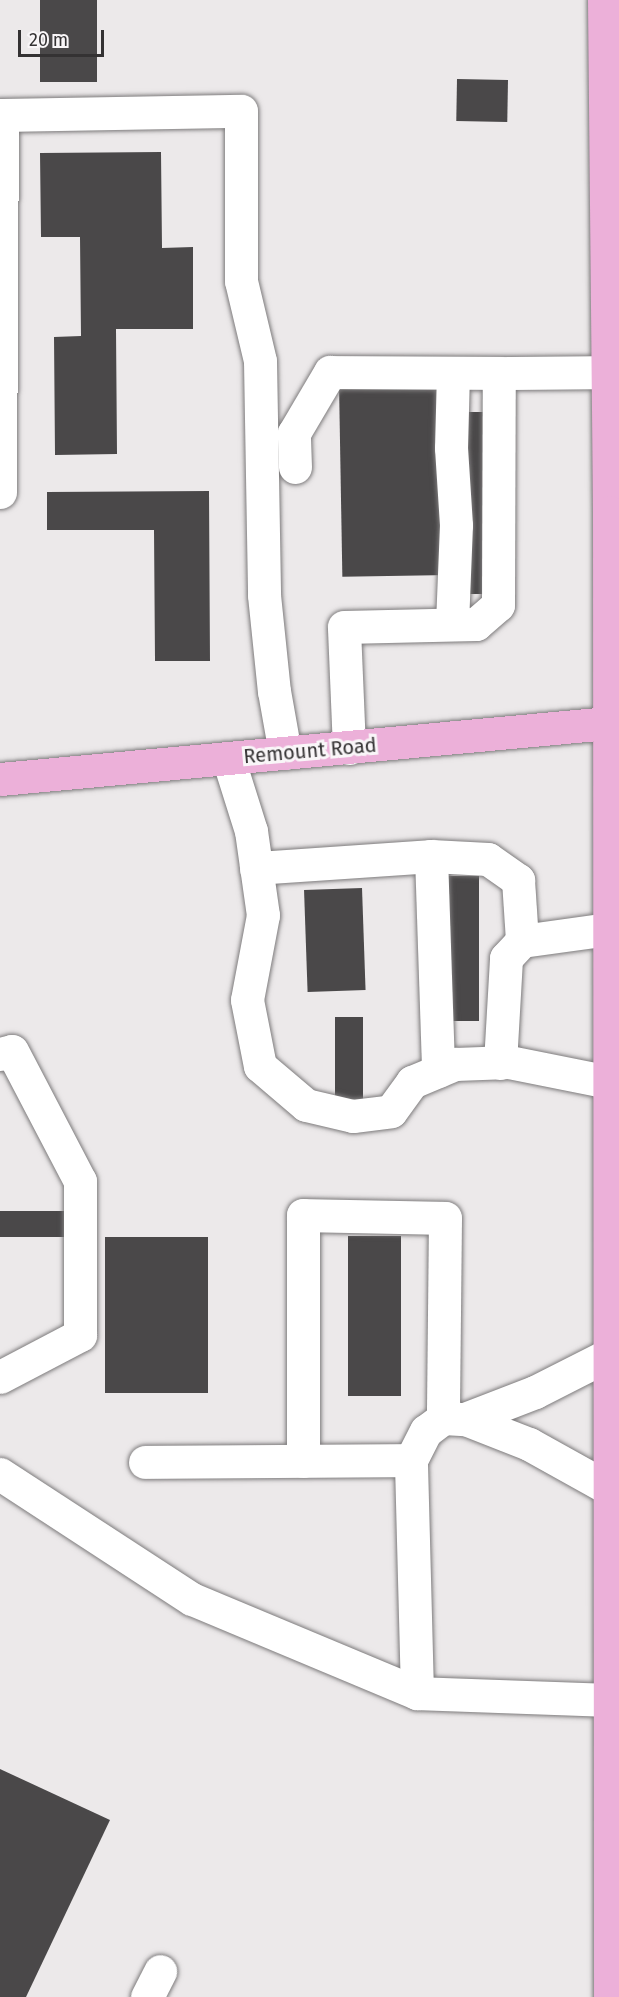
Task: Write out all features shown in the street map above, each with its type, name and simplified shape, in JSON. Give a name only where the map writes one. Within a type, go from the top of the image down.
[{"type":"main road","points":[[604,0],[611,53],[612,177],[606,372],[613,425],[614,512],[614,722],[609,929],[609,1082],[614,1306],[608,1355],[610,1997]]},
{"type":"main road","name":"Remount Road","points":[[0,779],[614,722]]},
{"type":"lane","points":[[0,492],[1,115],[241,111],[241,281],[260,361],[264,595],[274,691],[285,753]]},
{"type":"lane","points":[[295,467],[294,433],[330,372],[453,374],[606,372]]},
{"type":"lane","points":[[349,748],[344,627],[476,624],[498,605],[499,373]]},
{"type":"lane","points":[[452,624],[456,525],[451,448],[453,374]]},
{"type":"lane","points":[[451,448],[499,451]]},
{"type":"lane","points":[[454,486],[499,487]]},
{"type":"lane","points":[[456,525],[499,525]]},
{"type":"lane","points":[[455,564],[499,565]]},
{"type":"lane","points":[[228,758],[251,831],[263,915],[247,1000],[260,1065],[306,1105],[353,1116],[391,1111],[411,1082],[455,1064],[500,1063],[609,1082]]},
{"type":"lane","points":[[256,868],[431,856],[488,859],[518,880],[522,941]]},
{"type":"lane","points":[[431,856],[438,1071]]},
{"type":"lane","points":[[500,1063],[506,958],[522,941],[609,929]]},
{"type":"lane","points":[[0,1377],[80,1335],[80,1181],[6,1052]]},
{"type":"lane","points":[[303,1461],[303,1215],[445,1218],[454,1419]]},
{"type":"lane","points":[[417,1693],[411,1460],[426,1431],[454,1419],[536,1392],[608,1355]]},
{"type":"lane","points":[[454,1419],[529,1444],[608,1488]]},
{"type":"lane","points":[[145,1462],[411,1460]]},
{"type":"lane","points":[[0,1474],[192,1599],[417,1693],[608,1700]]},
{"type":"building","points":[[40,0],[97,0],[97,82],[40,82]]},
{"type":"building","points":[[457,79],[508,80],[507,122],[456,121]]},
{"type":"building","points":[[161,152],[162,248],[193,247],[193,329],[116,329],[117,454],[55,455],[54,337],[81,336],[80,237],[41,237],[40,153]]},
{"type":"building","points":[[446,383],[449,575],[342,577],[339,385]]},
{"type":"building","points":[[458,412],[490,412],[490,594],[458,594]]},
{"type":"building","points":[[209,491],[210,661],[155,661],[154,530],[47,530],[47,492]]},
{"type":"building","points":[[444,876],[479,876],[479,1021],[444,1021]]},
{"type":"building","points":[[362,888],[366,990],[308,992],[304,890]]},
{"type":"building","points":[[335,1017],[363,1017],[363,1106],[335,1106]]},
{"type":"building","points":[[0,1211],[71,1211],[71,1237],[0,1237]]},
{"type":"building","points":[[348,1236],[401,1236],[401,1396],[348,1396]]},
{"type":"building","points":[[105,1237],[208,1237],[208,1393],[105,1393]]},
{"type":"building","points":[[0,1769],[110,1820],[26,1997],[0,1997]]}]
